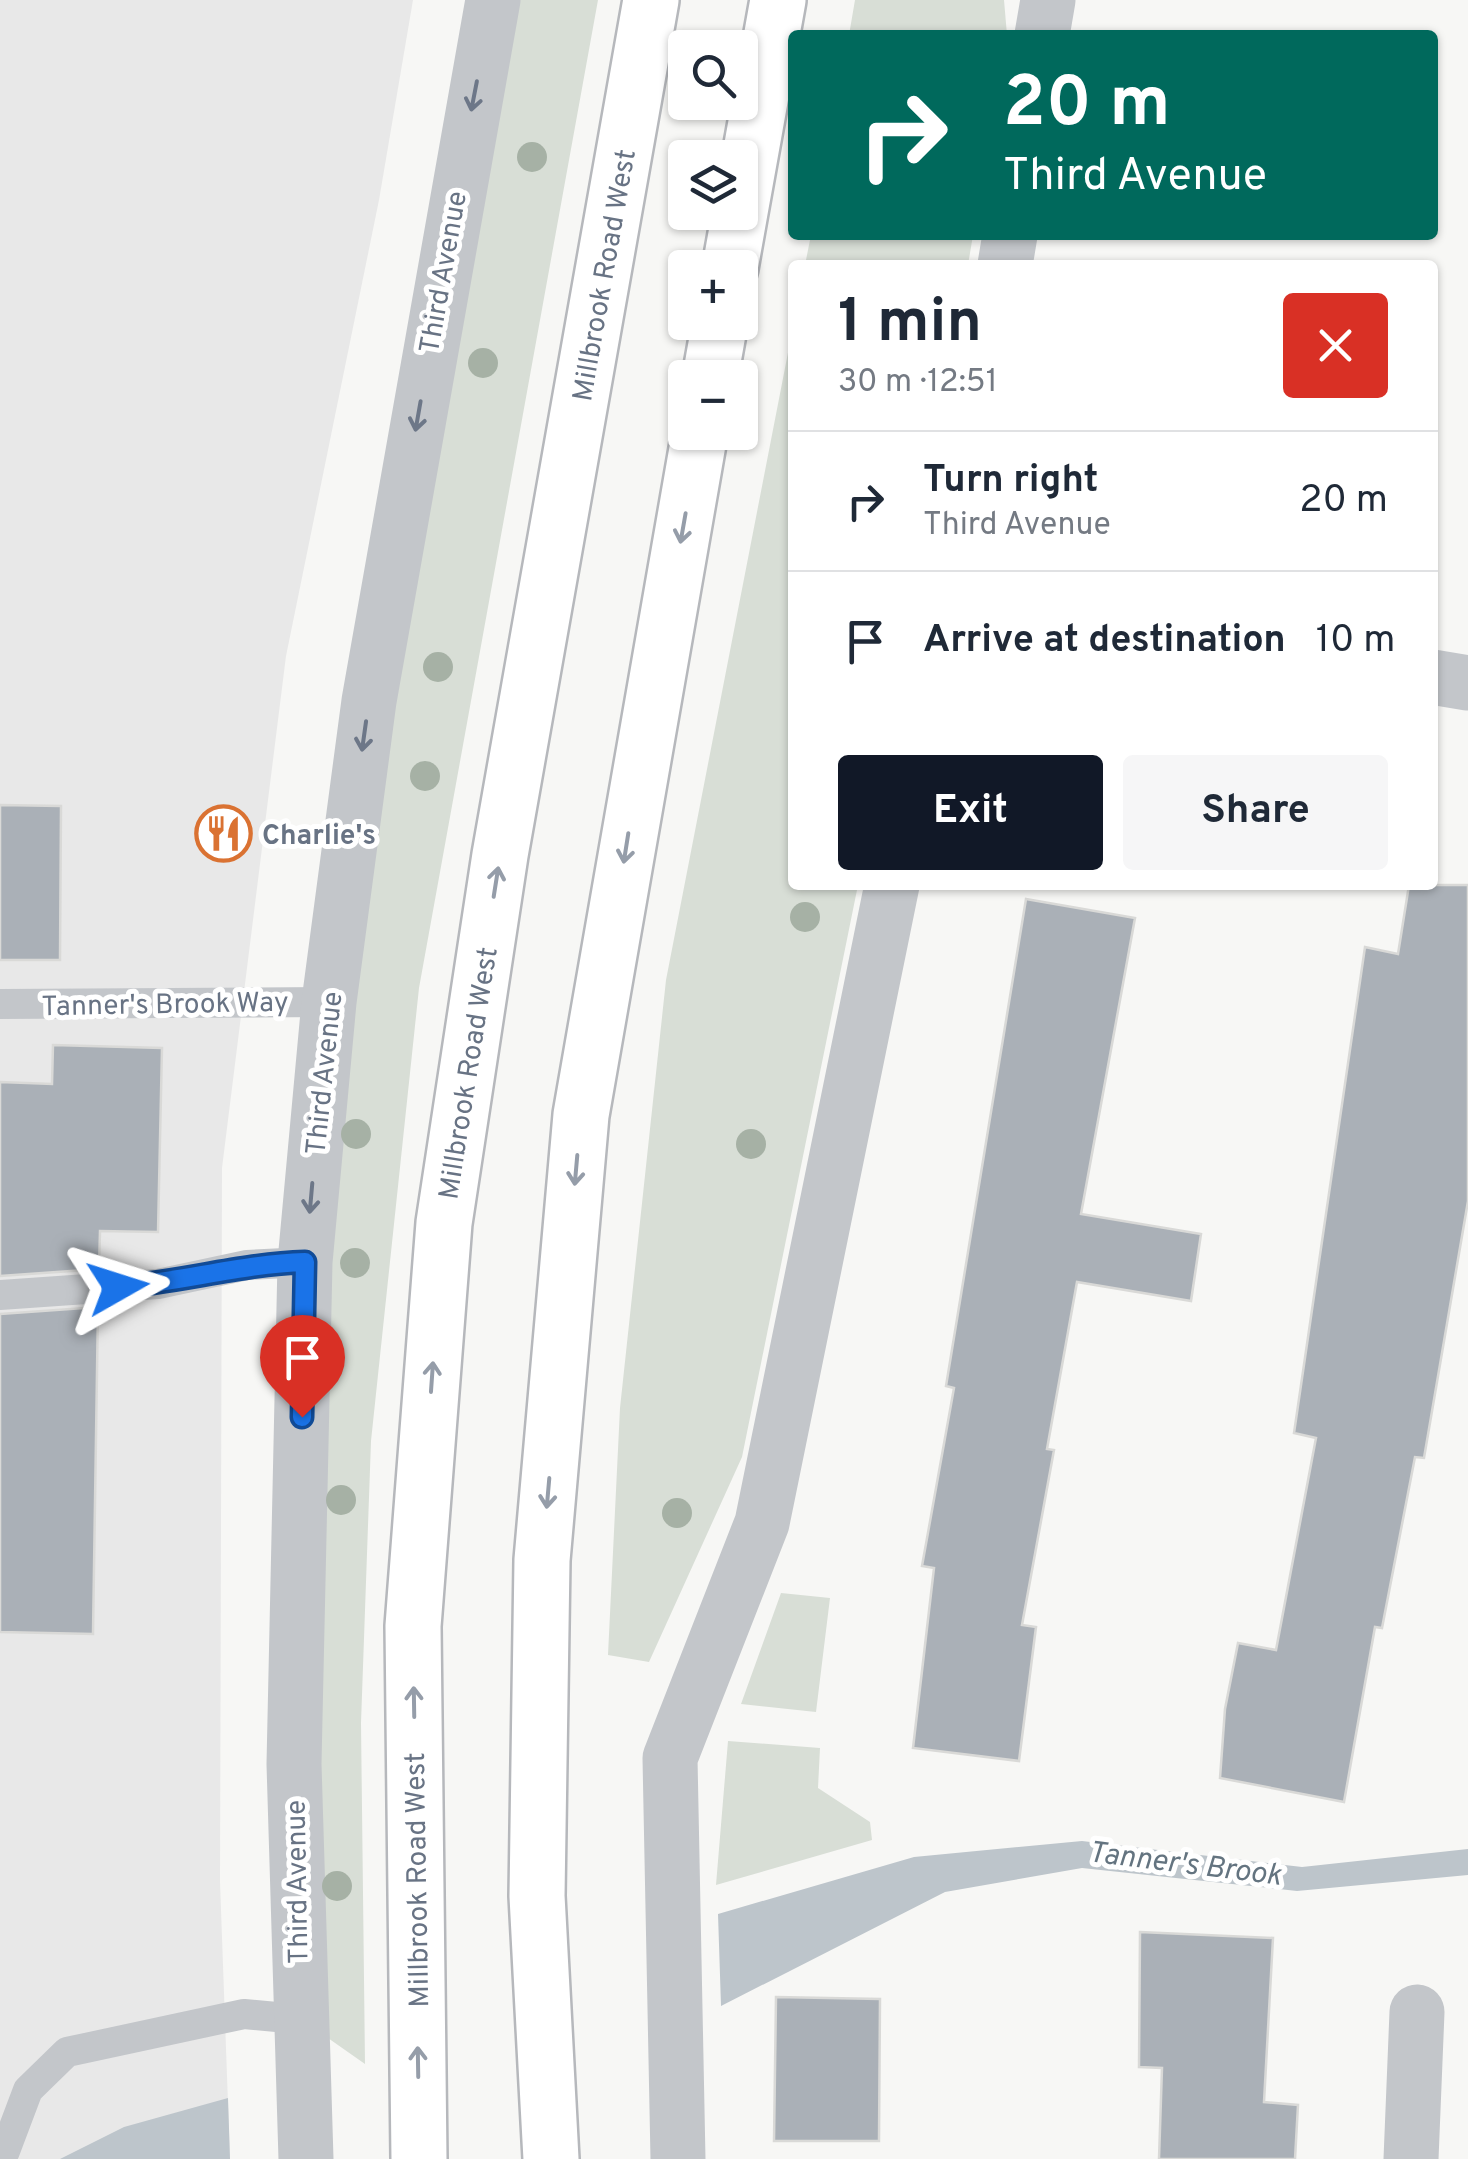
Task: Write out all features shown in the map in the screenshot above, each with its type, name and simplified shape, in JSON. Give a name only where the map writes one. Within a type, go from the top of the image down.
[{"type":"highway","name":"Millbrook Road West","points":[[419,2159],[414,1626],[444,1223],[500,855],[651,0]]},
{"type":"highway","points":[[753,140],[778,0]]},
{"type":"highway","points":[[551,2159],[537,1896],[546,1521],[581,1114],[697,450]]},
{"type":"street","name":"Third Avenue","points":[[306,2159],[298,2019],[294,1764],[305,1262],[329,1002],[369,701],[458,175],[493,0]]},
{"type":"street","points":[[1043,30],[1048,0]]},
{"type":"street","points":[[1438,678],[1468,683]]},
{"type":"street","points":[[678,2159],[670,1758],[762,1523],[891,890]]},
{"type":"street","points":[[1411,2159],[1416,2012]]},
{"type":"lane","name":"Tanner's Brook Way","points":[[0,1004],[329,1002]]},
{"type":"lane","points":[[0,1295],[158,1284],[247,1265],[305,1262]]},
{"type":"lane","points":[[0,2154],[5,2151],[28,2090],[68,2052],[244,2014],[298,2019]]},
{"type":"shaded area","points":[[0,0],[413,0],[379,200],[286,656],[222,1168],[220,1882],[230,2159],[0,2159]]},
{"type":"shaded area","points":[[512,0],[598,0],[419,988],[371,1441],[361,1723],[365,2064],[308,2024],[309,1547],[358,884]]},
{"type":"shaded area","points":[[855,0],[1004,0],[1007,30],[850,30]]},
{"type":"shaded area","points":[[810,240],[972,240],[969,260],[806,260]]},
{"type":"shaded area","points":[[788,353],[788,890],[857,890],[742,1457],[649,1662],[608,1655],[620,1408],[666,980]]},
{"type":"shaded area","points":[[781,1593],[830,1598],[816,1712],[741,1704]]},
{"type":"shaded area","points":[[728,1741],[820,1748],[818,1788],[870,1822],[872,1840],[716,1885]]},
{"type":"water","name":"Tanner's Brook","points":[[1082,1841],[1302,1867],[1468,1849],[1468,1875],[1297,1891],[1082,1868],[945,1892],[721,2006],[718,1914],[914,1857]]},
{"type":"water","points":[[228,2098],[230,2159],[60,2159],[124,2127]]},
{"type":"building","points":[[0,805],[61,806],[60,960],[0,960]]},
{"type":"building","points":[[1468,885],[1468,1201],[1424,1458],[1415,1457],[1382,1628],[1375,1627],[1344,1802],[1220,1778],[1225,1709],[1238,1643],[1276,1650],[1316,1438],[1294,1433],[1365,947],[1398,954],[1408,890]]},
{"type":"building","points":[[1026,899],[1135,918],[1081,1214],[1201,1234],[1191,1301],[1077,1282],[1047,1449],[1054,1450],[1022,1625],[1036,1627],[1019,1761],[913,1748],[934,1568],[922,1566],[954,1388],[946,1386]]},
{"type":"building","points":[[53,1045],[162,1048],[158,1232],[100,1231],[99,1269],[0,1276],[0,1082],[52,1084]]},
{"type":"building","points":[[98,1307],[93,1634],[0,1632],[0,1314]]},
{"type":"building","points":[[1140,1932],[1273,1938],[1264,2102],[1298,2105],[1295,2159],[1159,2159],[1162,2068],[1139,2067]]},
{"type":"building","points":[[776,1997],[880,1999],[879,2141],[774,2141]]},
{"type":"place","name":"Charlie's","points":[[223,834]]},
{"type":"route","points":[[118,1287],[158,1284],[247,1265],[305,1262],[302,1417]]}]
